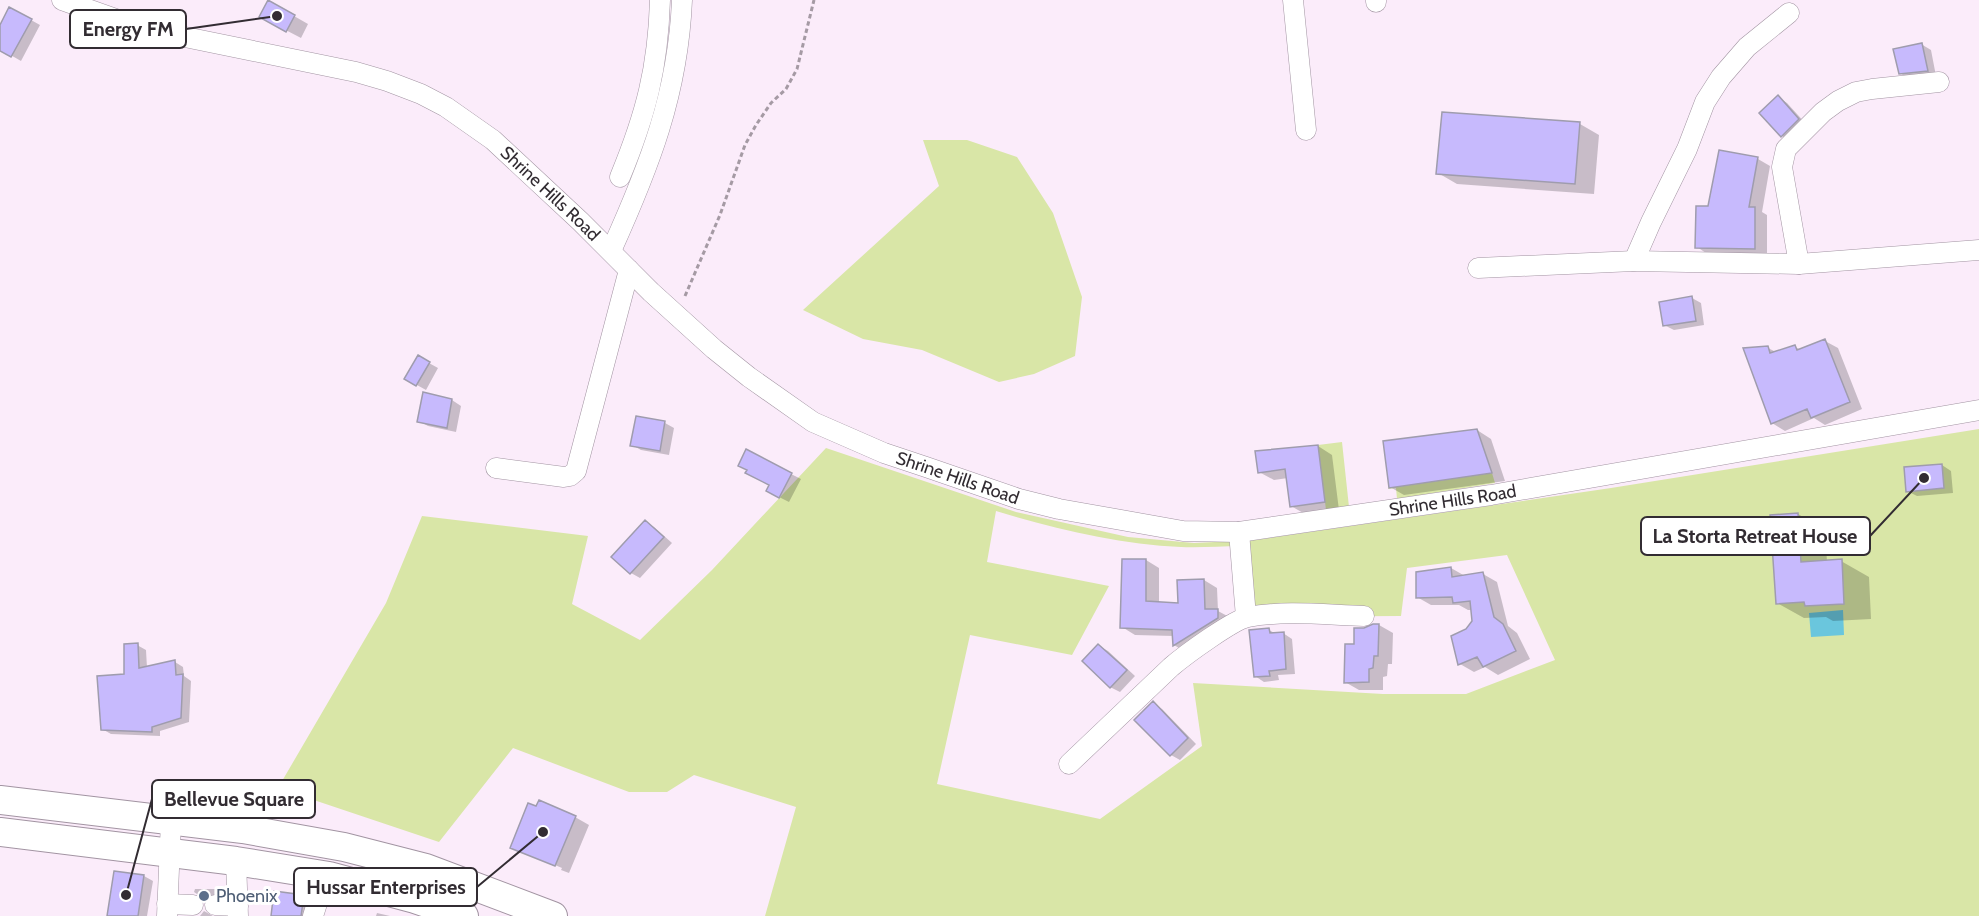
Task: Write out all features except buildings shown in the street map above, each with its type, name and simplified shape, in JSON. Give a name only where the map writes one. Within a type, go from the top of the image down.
[{"type":"highway","points":[[0,800],[283,835],[372,853],[458,879],[553,916]]},
{"type":"highway","points":[[0,832],[236,861],[329,876],[415,899],[464,916]]},
{"type":"street","points":[[620,177],[644,116],[651,87],[656,58],[660,0]]},
{"type":"street","points":[[611,251],[656,146],[667,108],[675,69],[682,0]]},
{"type":"street","points":[[1293,0],[1306,130]]},
{"type":"street","name":"Shrine Hills Road","points":[[66,1],[141,28],[356,72],[421,94],[446,107],[493,140],[675,314],[732,363],[813,422],[884,453],[1019,499],[1059,509],[1183,531],[1239,532],[1362,509],[1491,495],[1979,410]]},
{"type":"street","points":[[1634,261],[1650,222],[1687,149],[1705,102],[1721,77],[1748,47],[1789,13]]},
{"type":"street","points":[[1799,264],[1782,167],[1782,158],[1786,149],[1823,112],[1856,92],[1939,82]]},
{"type":"street","points":[[1478,268],[1634,261],[1799,264],[1979,250]]},
{"type":"street","points":[[496,468],[564,477],[570,477],[576,471],[629,270]]},
{"type":"street","points":[[1239,532],[1246,617]]},
{"type":"street","points":[[1069,764],[1186,654],[1246,617],[1302,614],[1364,616]]},
{"type":"street","points":[[171,821],[167,910],[193,905]]},
{"type":"street","points":[[215,905],[238,911],[236,861]]},
{"type":"street","points":[[313,916],[329,876]]},
{"type":"path","points":[[675,314],[707,248],[745,145],[771,103],[786,89],[797,69],[814,0]]},
{"type":"green space","points":[[923,140],[967,140],[1017,157],[1053,213],[1082,297],[1075,356],[1034,374],[999,382],[922,350],[863,339],[803,310],[939,186]]},
{"type":"green space","points":[[1979,429],[1979,916],[765,916],[796,807],[694,775],[667,792],[629,792],[513,748],[439,842],[278,788],[386,603],[422,516],[588,536],[572,604],[640,640],[712,570],[826,448],[1016,512],[1128,537],[1194,543],[1255,540],[1611,488]],"holes":[[[996,511],[1087,535],[1134,543],[1188,547],[1241,546],[1246,617],[1401,616],[1407,568],[1507,555],[1555,660],[1466,694],[1383,694],[1193,683],[1202,746],[1100,819],[937,784],[970,635],[1072,655],[1109,586],[987,562]]]},
{"type":"green space","points":[[1342,442],[1349,507],[1326,510],[1318,445]]},
{"type":"green space","points":[[1492,473],[1495,483],[1397,499],[1396,488],[1388,489],[1389,487]]},
{"type":"water","points":[[1843,610],[1844,635],[1811,637],[1809,613]]},
{"type":"place","name":"Energy FM","points":[[277,16]]},
{"type":"place","name":"La Storta Retreat House","points":[[1924,478]]},
{"type":"place","name":"Hussar Enterprises","points":[[543,832]]},
{"type":"place","name":"Bellevue Square","points":[[126,895]]},
{"type":"place","name":"Phoenix","points":[[204,896]]}]
